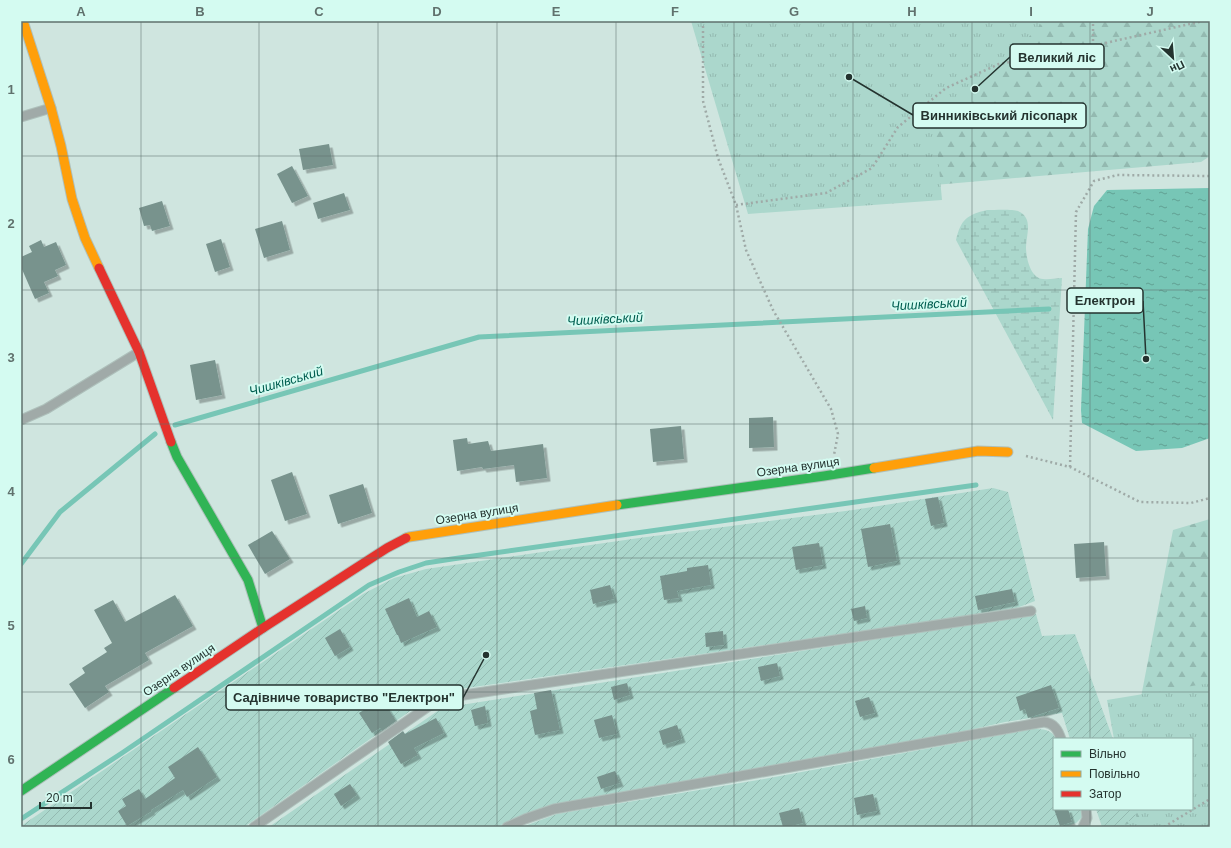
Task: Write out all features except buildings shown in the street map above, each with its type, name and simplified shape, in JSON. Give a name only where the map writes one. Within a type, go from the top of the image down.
[{"type":"street","points":[[23,21],[51,108],[72,199],[85,238],[139,352],[177,457],[248,580],[263,628]]},
{"type":"street","name":"Озерна вулиця","points":[[21,791],[263,628],[387,548],[409,537],[662,498],[824,476],[978,451],[1008,452]]},
{"type":"lane","points":[[21,117],[51,108]]},
{"type":"lane","points":[[21,420],[46,409],[139,352]]},
{"type":"lane","points":[[254,827],[429,706],[456,696],[1031,611]]},
{"type":"lane","points":[[508,827],[525,819],[554,809],[1044,722],[1050,723],[1056,727],[1061,738]]},
{"type":"lane","points":[[1083,827],[1086,818],[1086,810]]},
{"type":"path","points":[[703,21],[703,101],[718,158],[736,205],[746,250],[773,310],[831,409],[838,434],[834,455],[824,476]]},
{"type":"path","points":[[1092,46],[1093,21]]},
{"type":"path","points":[[736,205],[826,192],[872,168],[898,127],[946,88],[999,64],[1061,53],[1203,21]]},
{"type":"path","points":[[1070,467],[1076,212],[1094,182],[1117,174],[1210,176]]},
{"type":"path","points":[[1008,452],[1070,467],[1140,502],[1191,503],[1210,498]]},
{"type":"path","points":[[1193,809],[1210,799]]},
{"type":"path","points":[[1164,827],[1192,810]]},
{"type":"green space","points":[[691,21],[1044,21],[936,134],[942,200],[748,214]]},
{"type":"green space","points":[[725,21],[1210,21],[1210,156],[1201,162],[762,200]]},
{"type":"green space","points":[[987,210],[1016,210],[1023,214],[1028,222],[1026,251],[1032,271],[1039,278],[1043,279],[1062,278],[1053,420],[956,240],[960,227],[966,219],[974,214]]},
{"type":"green space","points":[[993,488],[1008,492],[1035,601],[1014,609],[453,690],[426,700],[244,827],[21,827],[363,594],[394,578],[426,569],[639,538],[853,510]]},
{"type":"green space","points":[[1210,519],[1210,827],[1116,827],[1120,810],[1193,810],[1193,738],[1133,738],[1173,530]]},
{"type":"green space","points":[[1036,614],[1042,636],[1075,634],[1113,738],[1070,738],[1062,713],[1005,722],[902,745],[551,806],[522,815],[497,827],[269,827],[442,708]]},
{"type":"green space","points":[[1210,683],[1210,827],[1118,827],[1141,820],[1136,810],[1193,810],[1193,738],[1114,738],[1107,700]]},
{"type":"green space","points":[[1033,729],[1043,730],[1049,731],[1055,738],[1053,738],[1053,810],[1081,810],[1083,816],[1076,823],[1065,827],[522,827],[557,814],[764,779]]},
{"type":"green space","points":[[1096,810],[1133,810],[1137,818],[1112,827],[1102,827]]},
{"type":"water","points":[[1210,188],[1210,438],[1182,448],[1136,451],[1082,423],[1081,410],[1088,229],[1094,206],[1107,190]]},
{"type":"waterway","name":"Чишківський","points":[[175,425],[479,337],[1049,309]]},
{"type":"waterway","name":"Чишківський","points":[[21,564],[60,512],[155,434]]},
{"type":"waterway","points":[[21,819],[122,753],[369,585],[399,572],[426,563],[452,559],[976,485]]},
{"type":"traffic: fast","points":[[171,442],[177,457],[248,580],[263,628]]},
{"type":"traffic: fast","points":[[617,505],[874,468]]},
{"type":"traffic: fast","points":[[21,791],[174,688]]},
{"type":"traffic: slow","points":[[23,21],[51,108],[72,199],[85,238],[99,268]]},
{"type":"traffic: slow","points":[[874,468],[978,451],[1008,452]]},
{"type":"traffic: slow","points":[[406,538],[617,505]]},
{"type":"traffic: jam","points":[[99,268],[139,352],[171,442]]},
{"type":"traffic: jam","points":[[174,688],[263,628],[387,548],[406,538]]},
{"type":"place","name":"Винниківський лісопарк","points":[[849,77]]},
{"type":"place","name":"Великий ліс","points":[[975,89]]},
{"type":"place","name":"Електрон","points":[[1146,359]]},
{"type":"place","name":"Садівниче товариство \"Електрон\"","points":[[486,655]]}]
